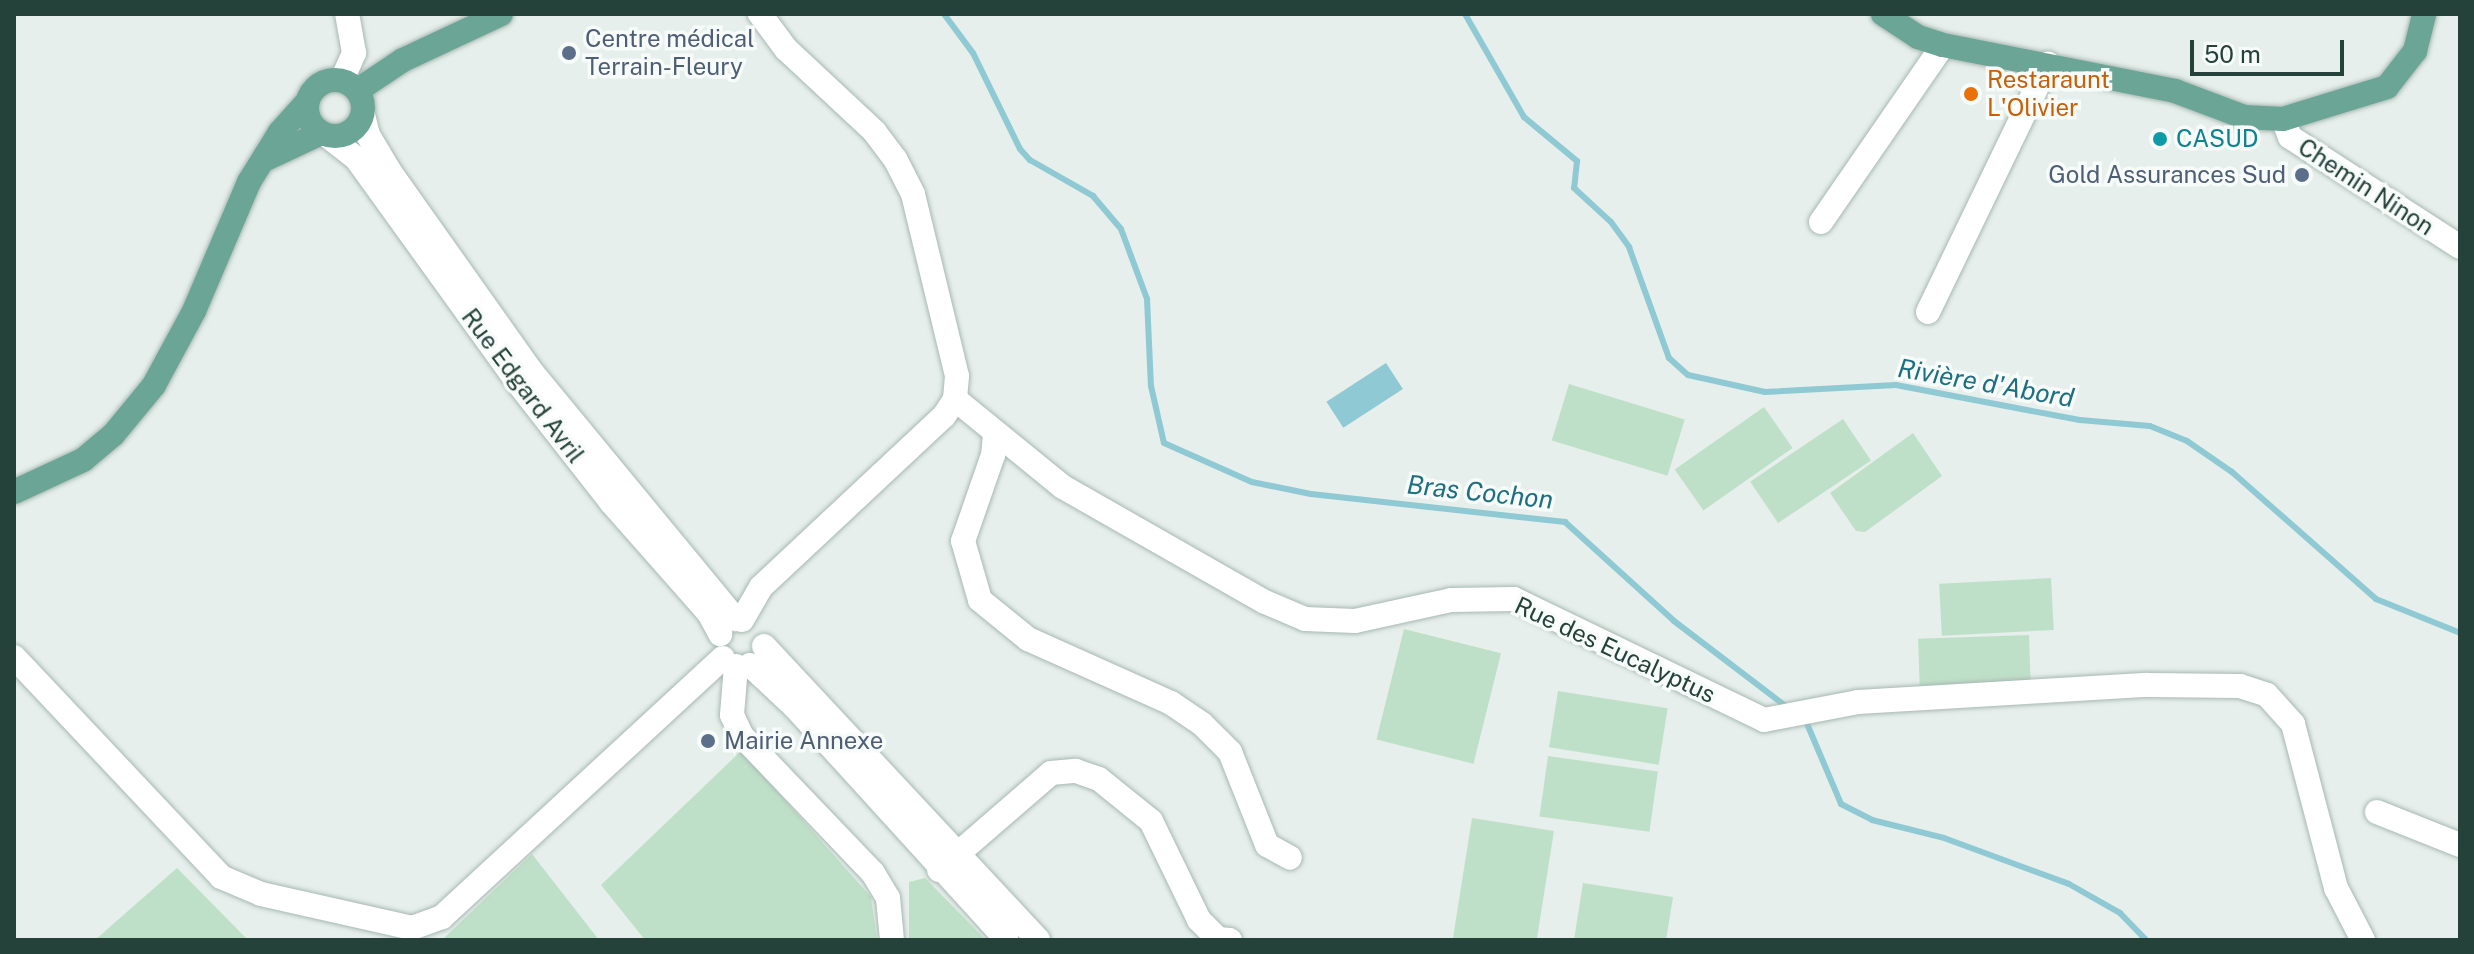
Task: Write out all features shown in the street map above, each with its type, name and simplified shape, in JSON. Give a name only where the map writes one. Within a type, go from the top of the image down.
[{"type":"main road","points":[[14,492],[83,460],[113,435],[154,385],[262,162],[316,87],[350,85],[501,14]]},
{"type":"main road","points":[[1883,14],[1907,32],[1943,45],[2175,91],[2244,117],[2283,119],[2387,87],[2415,51],[2424,14]]},
{"type":"main road","points":[[262,162],[325,135],[354,130],[363,115],[350,85]]},
{"type":"main road","points":[[307,102],[309,120],[325,135]]},
{"type":"street","points":[[347,14],[354,53],[350,85]]},
{"type":"street","points":[[760,14],[786,49],[875,132],[913,194],[957,376],[955,399],[944,416],[761,587],[741,642],[732,715],[742,736],[873,873],[888,898],[892,940]]},
{"type":"street","points":[[1821,222],[1943,45]]},
{"type":"street","points":[[1928,312],[2048,64]]},
{"type":"street","name":"Rue Edgard Avril","points":[[363,115],[373,146],[390,172],[530,370],[741,642]]},
{"type":"street","name":"Chemin Ninon","points":[[2283,119],[2290,137],[2460,247]]},
{"type":"street","name":"Rue Edgard Avril","points":[[325,135],[356,158],[518,383],[611,502],[709,613],[741,642],[948,862],[1038,940]]},
{"type":"street","name":"Rue des Eucalyptus","points":[[955,399],[995,434],[1103,511],[1305,619],[1355,621],[1451,600],[1514,599],[1764,720],[1858,702],[2148,685],[2240,686],[2267,695],[2293,724],[2336,888],[2360,935]]},
{"type":"street","points":[[995,434],[993,455],[963,541],[980,600],[1028,639],[1171,703],[1202,724],[1230,752],[1267,845],[1290,858]]},
{"type":"street","points":[[14,657],[141,787],[221,877],[261,894],[412,928],[442,917],[741,642]]},
{"type":"street","points":[[948,862],[1051,773],[1076,771],[1099,779],[1151,821],[1199,920],[1218,939],[1230,940]]},
{"type":"street","points":[[2377,812],[2460,845]]},
{"type":"street","name":"Rue Edgard Avril","points":[[948,862],[1007,940]]},
{"type":"green space","points":[[1569,384],[1685,419],[1667,476],[1552,440]]},
{"type":"green space","points":[[1764,407],[1793,448],[1703,510],[1675,470]]},
{"type":"green space","points":[[1843,419],[1871,460],[1778,523],[1750,482]]},
{"type":"green space","points":[[1913,433],[1942,476],[1865,532],[1856,531],[1830,493]]},
{"type":"green space","points":[[2051,578],[2054,630],[1942,636],[1939,584]]},
{"type":"green space","points":[[1404,629],[1501,653],[1473,764],[1376,740]]},
{"type":"green space","points":[[2029,635],[2031,686],[1920,690],[1918,639]]},
{"type":"green space","points":[[1558,691],[1668,708],[1659,765],[1549,747]]},
{"type":"green space","points":[[741,751],[871,897],[877,940],[645,940],[601,885]]},
{"type":"green space","points":[[1548,756],[1658,771],[1649,832],[1540,816]]},
{"type":"green space","points":[[1472,818],[1554,831],[1537,940],[1453,939]]},
{"type":"green space","points":[[532,854],[599,940],[442,940]]},
{"type":"green space","points":[[177,868],[248,940],[95,940]]},
{"type":"green space","points":[[925,878],[986,940],[909,940],[909,882]]},
{"type":"green space","points":[[1583,883],[1673,897],[1666,940],[1574,940]]},
{"type":"water","points":[[1386,363],[1403,389],[1343,428],[1326,402]]},
{"type":"waterway","name":"Bras Cochon","points":[[944,14],[973,53],[1020,149],[1030,160],[1093,196],[1121,229],[1147,299],[1151,386],[1164,443],[1252,482],[1311,494],[1565,522],[1674,621],[1788,708]]},
{"type":"waterway","name":"Rivière d'Abord","points":[[1465,14],[1524,117],[1577,161],[1574,188],[1611,222],[1629,247],[1669,358],[1688,375],[1765,392],[1896,385],[2080,420],[2150,426],[2187,441],[2232,472],[2376,599],[2460,633]]},
{"type":"waterway","name":"Bras Cochon","points":[[1805,719],[1841,804],[1872,820],[1944,838],[2069,884],[2120,913],[2146,940]]},
{"type":"place","name":"Centre médical Terrain-Fleury","points":[[569,53]]},
{"type":"place","name":"Restaraunt L'Olivier","points":[[1971,94]]},
{"type":"place","name":"CASUD","points":[[2160,139]]},
{"type":"place","name":"Gold Assurances Sud","points":[[2302,175]]},
{"type":"place","name":"Mairie Annexe","points":[[708,741]]}]
